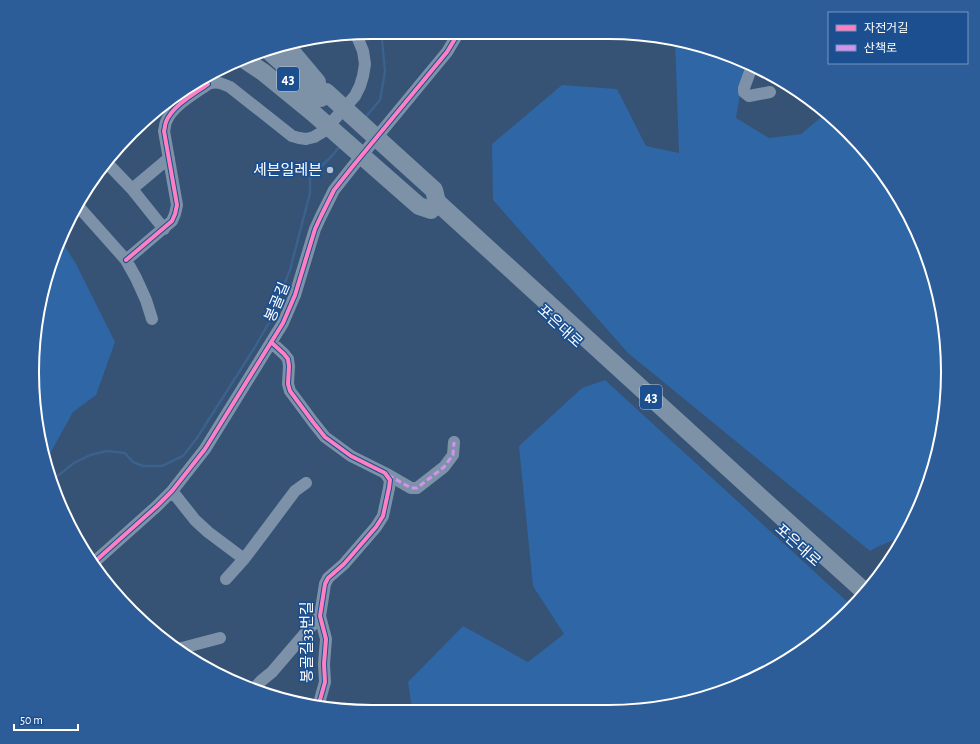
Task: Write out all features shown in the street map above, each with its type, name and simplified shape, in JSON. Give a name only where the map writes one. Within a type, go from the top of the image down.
[{"type":"highway","points":[[249,63],[263,72],[319,102],[434,190],[434,206],[419,206],[319,102],[288,49]]},
{"type":"highway","name":"43","points":[[272,55],[319,102]]},
{"type":"highway","name":"43","points":[[263,58],[319,102]]},
{"type":"highway","name":"포은대로","points":[[434,206],[861,588]]},
{"type":"highway","name":"포은대로","points":[[434,206],[546,314],[757,509],[854,596]]},
{"type":"street","name":"봉골길","points":[[97,560],[172,491],[205,449],[283,323],[290,309],[315,229],[334,190],[447,52],[455,39]]},
{"type":"street","points":[[211,81],[230,87],[292,136],[306,139],[314,137],[324,131],[351,100],[360,86],[365,64],[363,51],[358,40]]},
{"type":"street","points":[[750,71],[744,92],[748,96],[770,92]]},
{"type":"street","points":[[126,260],[164,229],[172,221],[175,214],[177,205],[164,131],[166,122],[171,113],[197,89]]},
{"type":"street","points":[[132,189],[169,158]]},
{"type":"street","points":[[110,166],[132,189],[164,229]]},
{"type":"street","points":[[81,210],[126,260],[146,300],[152,319]]},
{"type":"street","points":[[271,342],[288,359],[288,384],[290,391],[325,437],[351,456],[411,488],[417,488],[444,467],[453,455],[454,442]]},
{"type":"street","name":"봉골길33번길","points":[[320,701],[325,682],[324,664],[326,639],[320,616],[325,584],[328,578],[344,564],[376,527],[383,516],[390,480],[385,473]]},
{"type":"street","points":[[226,579],[244,559],[295,491],[306,483]]},
{"type":"street","points":[[172,491],[195,520],[208,532],[244,559]]},
{"type":"street","points":[[258,685],[272,672],[320,616]]},
{"type":"street","points":[[185,647],[220,638]]},
{"type":"shaded area","points":[[675,46],[694,50],[745,68],[736,118],[769,138],[801,134],[822,117],[858,152],[872,169],[885,187],[907,225],[923,265],[935,307],[941,372],[938,415],[930,458],[916,499],[895,540],[870,551],[628,353],[493,200],[492,144],[562,85],[617,89],[646,146],[679,153]]},
{"type":"shaded area","points":[[64,245],[76,264],[115,342],[96,395],[73,412],[49,455],[45,437],[40,394],[40,350],[45,307],[50,286]]},
{"type":"shaded area","points":[[605,380],[848,602],[811,636],[793,649],[755,671],[715,687],[673,699],[608,705],[411,705],[408,682],[463,626],[528,662],[564,634],[533,586],[519,446],[582,388]]},
{"type":"waterway","points":[[364,119],[380,100],[385,72],[382,39]]},
{"type":"waterway","points":[[56,477],[74,463],[90,455],[107,451],[125,453],[133,462],[143,466],[162,466],[183,456],[197,438],[271,319],[290,270],[310,193],[310,177],[341,145]]},
{"type":"marked path","points":[[388,475],[411,488],[417,488],[444,467],[453,455],[454,442]]},
{"type":"cycle path","points":[[97,560],[172,491],[205,449],[283,323],[295,295],[315,229],[334,190],[447,52],[455,39]]},
{"type":"cycle path","points":[[126,260],[172,221],[177,205],[164,131],[165,124],[169,116],[178,106],[208,84]]},
{"type":"cycle path","points":[[271,342],[288,359],[288,384],[290,391],[325,437],[351,456],[385,473],[390,480],[383,516],[376,527],[344,564],[328,578],[325,584],[320,616],[326,639],[324,664],[325,682],[320,701]]},
{"type":"place","name":"세븐일레븐","points":[[330,170]]}]
